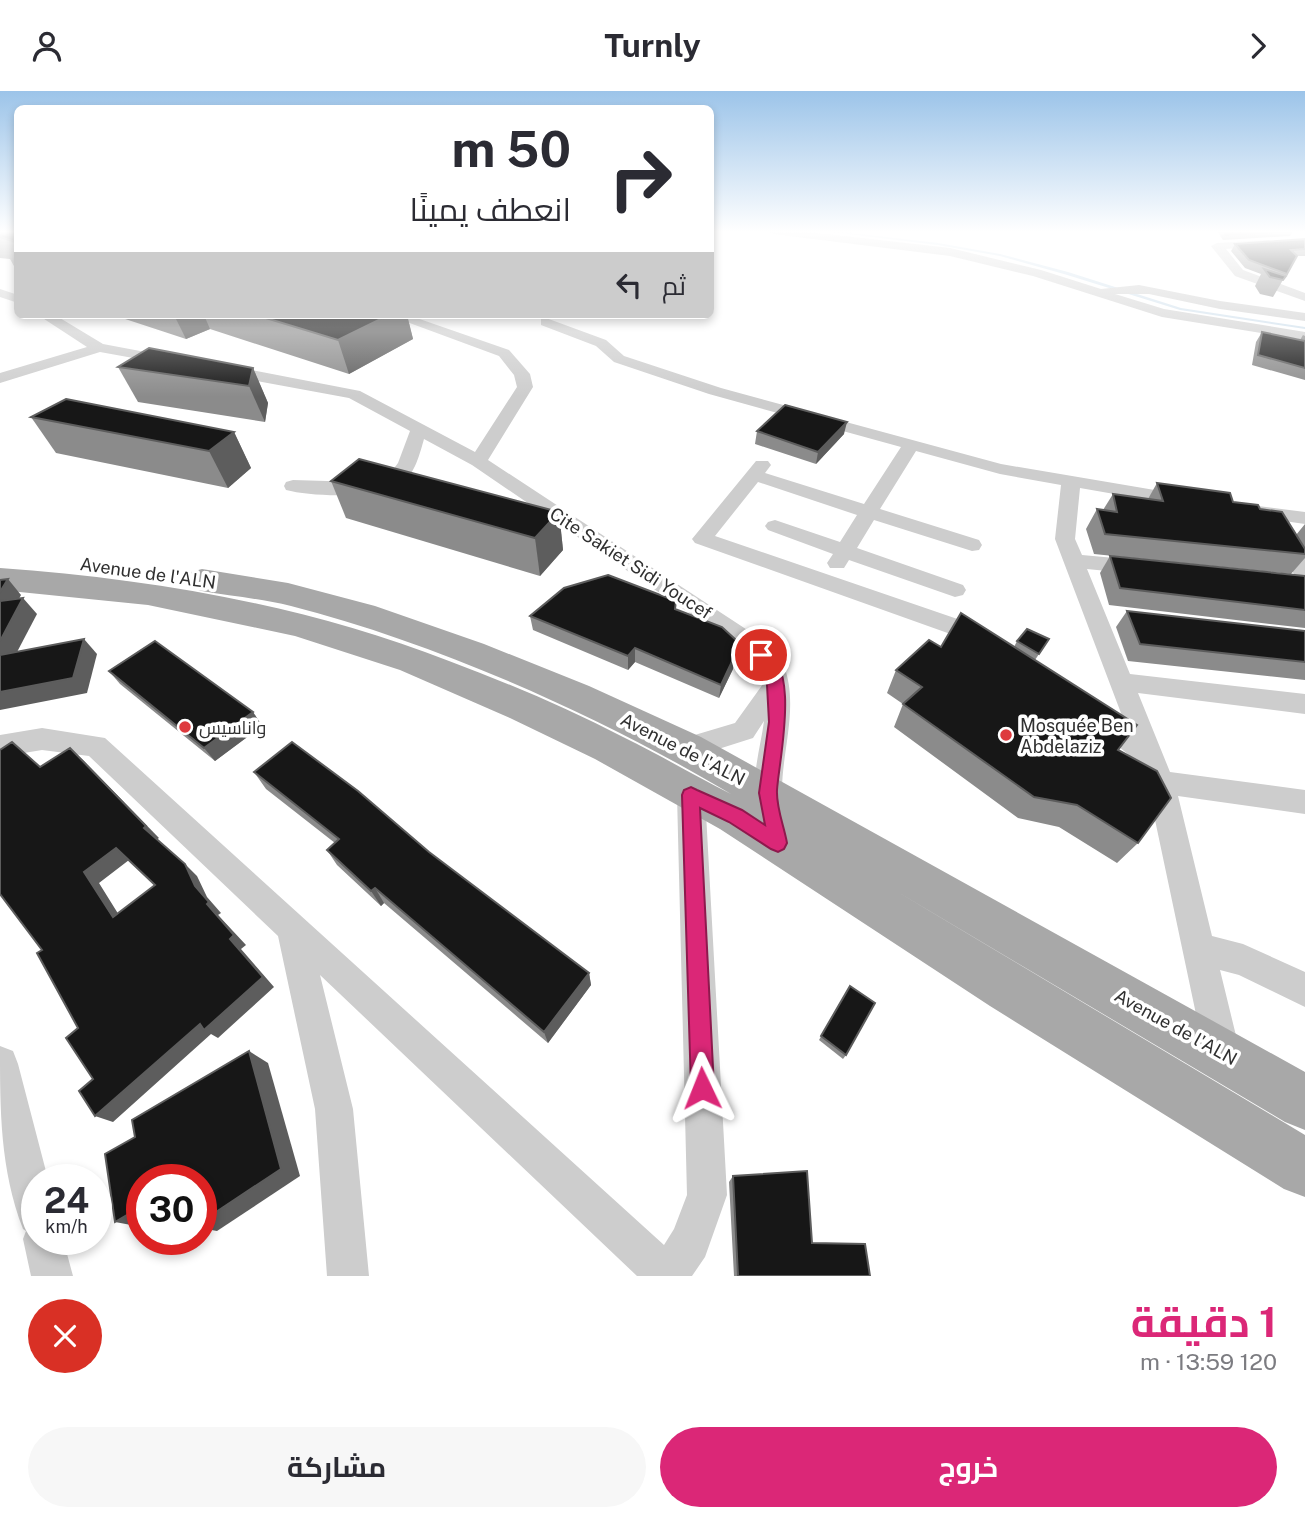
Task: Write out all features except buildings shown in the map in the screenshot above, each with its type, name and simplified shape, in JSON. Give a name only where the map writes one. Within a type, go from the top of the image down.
[{"type":"main road","name":"Avenue de l'ALN","points":[[0,556],[117,567],[261,590],[363,614],[506,667],[687,748],[1222,1052],[1305,1102]]},
{"type":"main road","points":[[0,579],[64,583],[167,598],[278,619],[391,653],[569,728],[691,795],[736,816],[1008,988],[1305,1168]]},
{"type":"street","points":[[1078,286],[1162,313],[1305,336]]},
{"type":"street","points":[[1274,286],[1305,297]]},
{"type":"street","points":[[1102,294],[1123,288],[1146,288],[1190,299],[1305,317]]},
{"type":"street","points":[[52,319],[100,348],[183,363]]},
{"type":"street","points":[[407,319],[505,353],[522,374],[525,387],[478,461]]},
{"type":"street","points":[[546,322],[601,344],[619,359],[715,391],[1000,469],[1202,503]]},
{"type":"street","points":[[0,377],[100,348]]},
{"type":"street","name":"Cite Sakiet Sidi Youcef","points":[[209,367],[354,394],[478,461],[750,643],[772,666],[775,685]]},
{"type":"street","points":[[293,486],[320,490],[387,484],[398,477],[419,429]]},
{"type":"street","points":[[826,582],[911,445]]},
{"type":"street","points":[[972,545],[868,513],[757,470],[702,539],[964,630],[998,651]]},
{"type":"street","points":[[1072,483],[1065,539],[1074,561],[1108,616],[1121,682],[1157,773],[1222,1052]]},
{"type":"street","points":[[1228,507],[1305,518]]},
{"type":"street","points":[[1267,513],[1300,581]]},
{"type":"street","points":[[775,526],[955,590]]},
{"type":"street","points":[[1074,561],[1156,569]]},
{"type":"street","points":[[1121,682],[1305,704]]},
{"type":"street","points":[[687,748],[744,731],[775,685]]},
{"type":"street","points":[[775,685],[777,722],[768,793],[778,843]]},
{"type":"street","points":[[1086,709],[1136,743],[1157,773],[1305,802]]},
{"type":"street","points":[[0,746],[42,739],[96,746],[667,1276],[690,1242],[707,1195],[691,795]]},
{"type":"street","points":[[292,926],[334,1109],[348,1276]]},
{"type":"street","points":[[1199,949],[1243,960],[1305,990]]},
{"type":"street","points":[[0,1064],[25,1164]]},
{"type":"street","points":[[46,1255],[51,1276]]},
{"type":"waterway","points":[[1108,286],[1180,309],[1305,328]]},
{"type":"place","name":"واناسيس","points":[[185,727]]},
{"type":"place","name":"Mosquée Ben Abdelaziz","points":[[1006,735]]},
{"type":"route","points":[[702,1088],[691,795],[736,816],[778,843],[768,793],[777,722],[775,685],[772,666],[761,655]]}]
